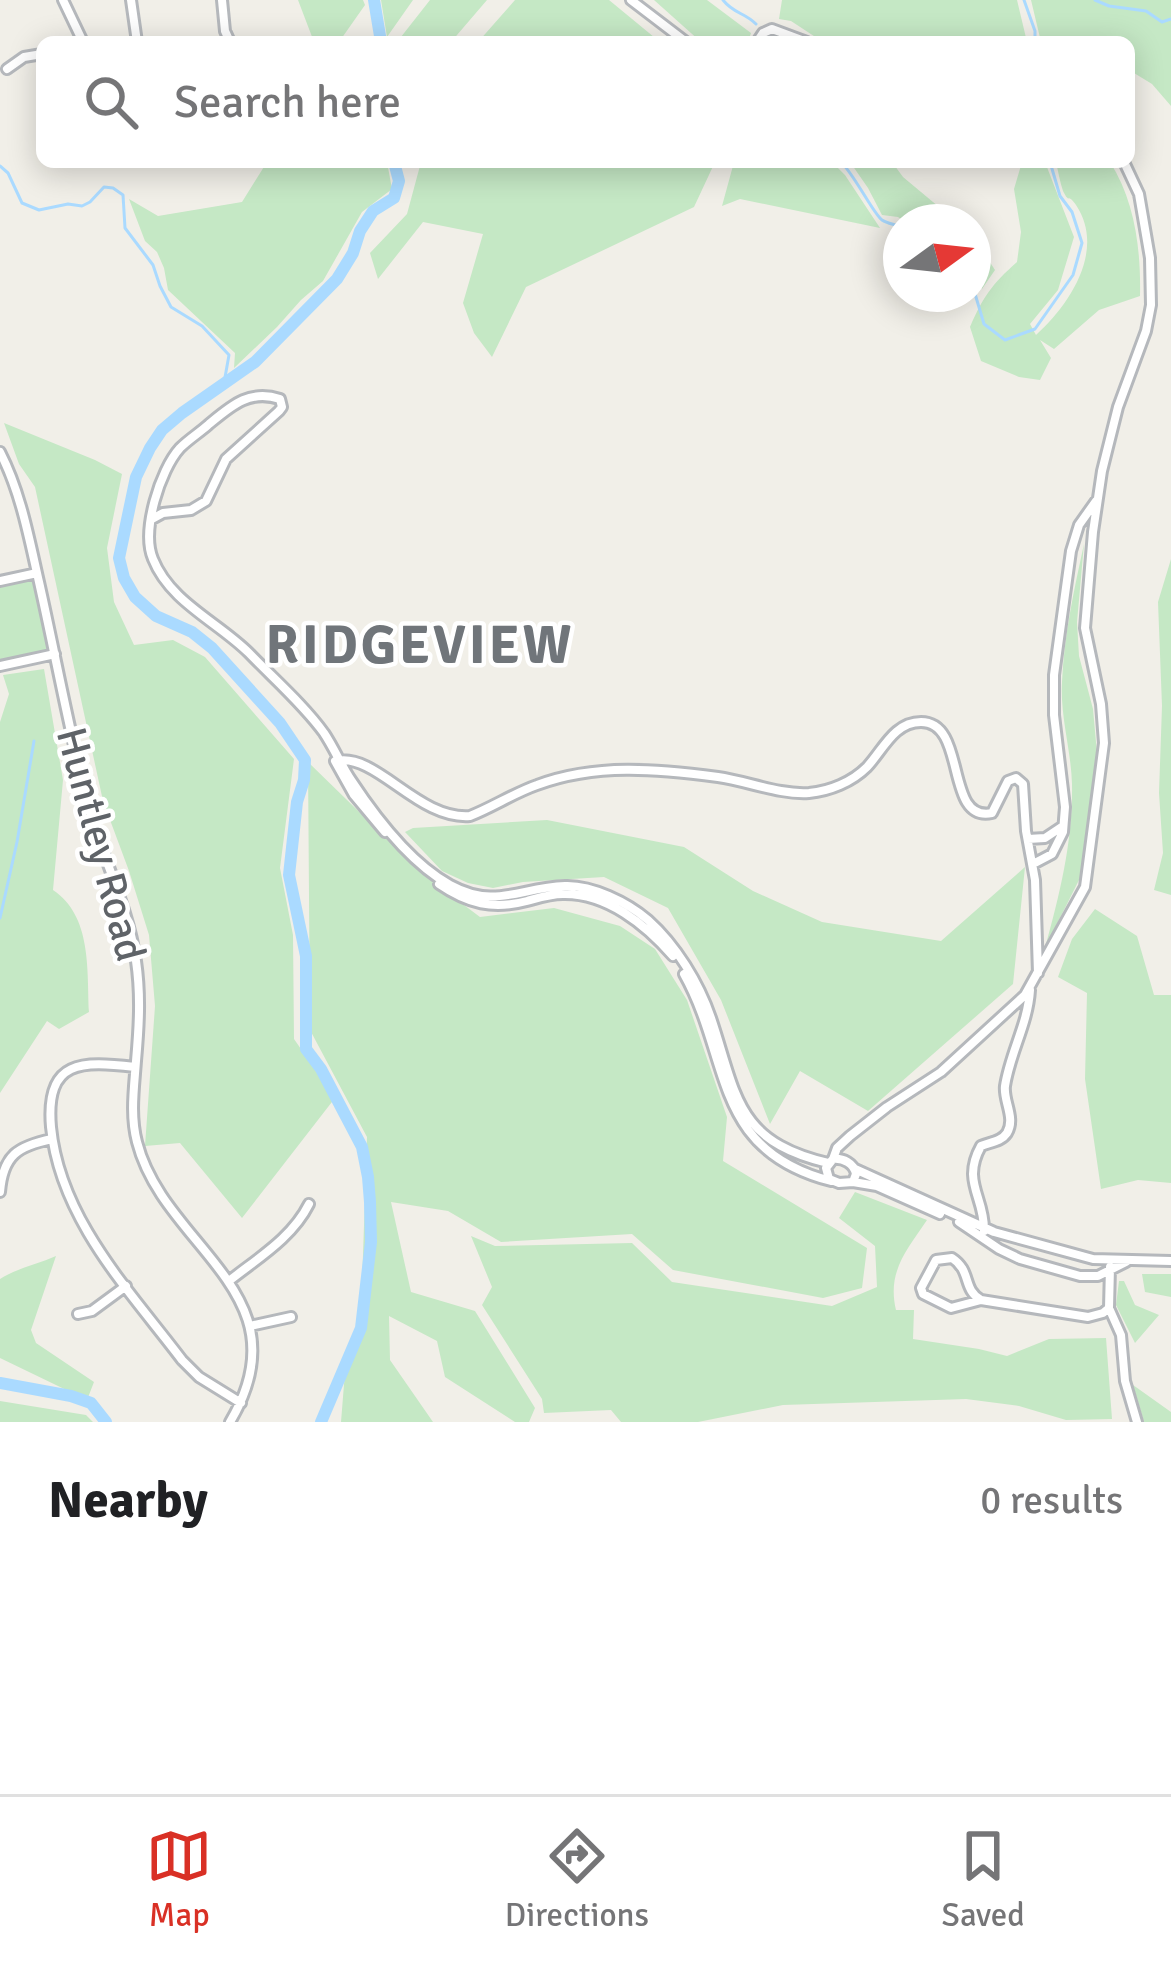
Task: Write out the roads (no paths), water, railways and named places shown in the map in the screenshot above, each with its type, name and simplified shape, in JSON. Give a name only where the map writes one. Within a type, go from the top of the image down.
[{"type":"street","points":[[62,0],[80,36]]},
{"type":"street","points":[[131,0],[136,36]]},
{"type":"street","points":[[222,0],[227,36]]},
{"type":"street","points":[[632,0],[678,36]]},
{"type":"street","points":[[761,36],[772,29],[791,36]]},
{"type":"street","points":[[7,69],[36,55]]},
{"type":"street","points":[[984,1232],[972,1182],[974,1162],[981,1147],[1001,1140],[1009,1129],[1004,1090],[1030,989],[1079,900],[1088,873],[1104,743],[1084,628],[1097,500],[1118,407],[1146,331],[1150,305],[1150,258],[1139,194],[1127,168]]},
{"type":"street","points":[[152,519],[206,501],[226,459],[279,411],[280,399],[264,395],[238,401],[184,444],[164,474],[152,519],[148,538],[150,552],[167,584],[244,649],[311,718],[357,789],[410,853],[463,892],[496,898],[557,886],[581,887],[622,903],[651,922],[700,990],[730,1103],[751,1133],[777,1156],[831,1181],[877,1186],[984,1232],[1083,1256],[1171,1261]]},
{"type":"street","name":"Huntley Road","points":[[0,452],[20,501],[86,800],[136,958],[140,1002],[133,1121],[145,1167],[229,1281],[250,1326],[250,1377],[230,1422]]},
{"type":"street","points":[[1033,863],[1052,854],[1064,825],[1054,675],[1071,550],[1079,526],[1097,500]]},
{"type":"street","points":[[0,581],[37,573]]},
{"type":"street","points":[[0,666],[55,654]]},
{"type":"street","points":[[338,761],[354,761],[434,810],[458,817],[542,783],[620,768],[720,778],[798,793],[823,790],[853,779],[895,732],[909,724],[932,724],[944,734],[964,797],[975,812],[992,813],[1004,785],[1012,778],[1021,780],[1033,863],[1038,973]]},
{"type":"street","points":[[1028,839],[1045,838],[1064,825]]},
{"type":"street","points":[[831,1181],[826,1170],[835,1150],[887,1107],[941,1072],[1030,989]]},
{"type":"street","points":[[718,1054],[733,1093],[755,1127],[782,1146],[853,1166],[984,1232],[1020,1258],[1087,1277],[1127,1262]]},
{"type":"street","points":[[136,1067],[87,1064],[63,1076],[50,1102],[61,1178],[78,1216],[189,1368],[241,1402]]},
{"type":"street","points":[[0,1192],[12,1156],[25,1145],[52,1139]]},
{"type":"street","points":[[844,1142],[843,1153],[856,1176],[853,1182]]},
{"type":"street","points":[[229,1281],[284,1238],[309,1204]]},
{"type":"street","points":[[981,1300],[970,1292],[965,1270],[952,1258],[937,1260],[921,1288],[923,1294],[951,1308],[981,1300],[1088,1317],[1108,1308]]},
{"type":"street","points":[[1109,1259],[1108,1308],[1121,1335],[1125,1381],[1137,1422]]},
{"type":"street","points":[[78,1313],[92,1312],[126,1286]]},
{"type":"street","points":[[250,1326],[291,1317]]},
{"type":"waterway","points":[[374,0],[380,36]]},
{"type":"waterway","points":[[723,0],[756,24]]},
{"type":"waterway","points":[[1024,0],[1035,36]]},
{"type":"waterway","points":[[1095,0],[1146,11],[1162,22],[1171,19]]},
{"type":"waterway","points":[[0,166],[22,203],[39,210],[82,206],[104,187],[123,195],[125,228],[153,265],[171,307],[202,326],[229,355],[224,383]]},
{"type":"waterway","points":[[321,1422],[361,1328],[371,1242],[362,1147],[306,1049],[306,956],[289,875],[305,760],[280,723],[212,648],[192,632],[156,616],[135,597],[119,558],[136,477],[162,430],[255,362],[337,279],[373,211],[394,198],[399,181],[396,168]]},
{"type":"waterway","points":[[846,168],[883,220]]},
{"type":"waterway","points":[[980,312],[984,324],[1005,340],[1035,329],[1073,275],[1082,243],[1052,168]]},
{"type":"waterway","points":[[0,918],[34,741]]},
{"type":"waterway","points":[[0,1383],[91,1403],[106,1422]]},
{"type":"district","name":"RIDGEVIEW","points":[[420,644]]}]
